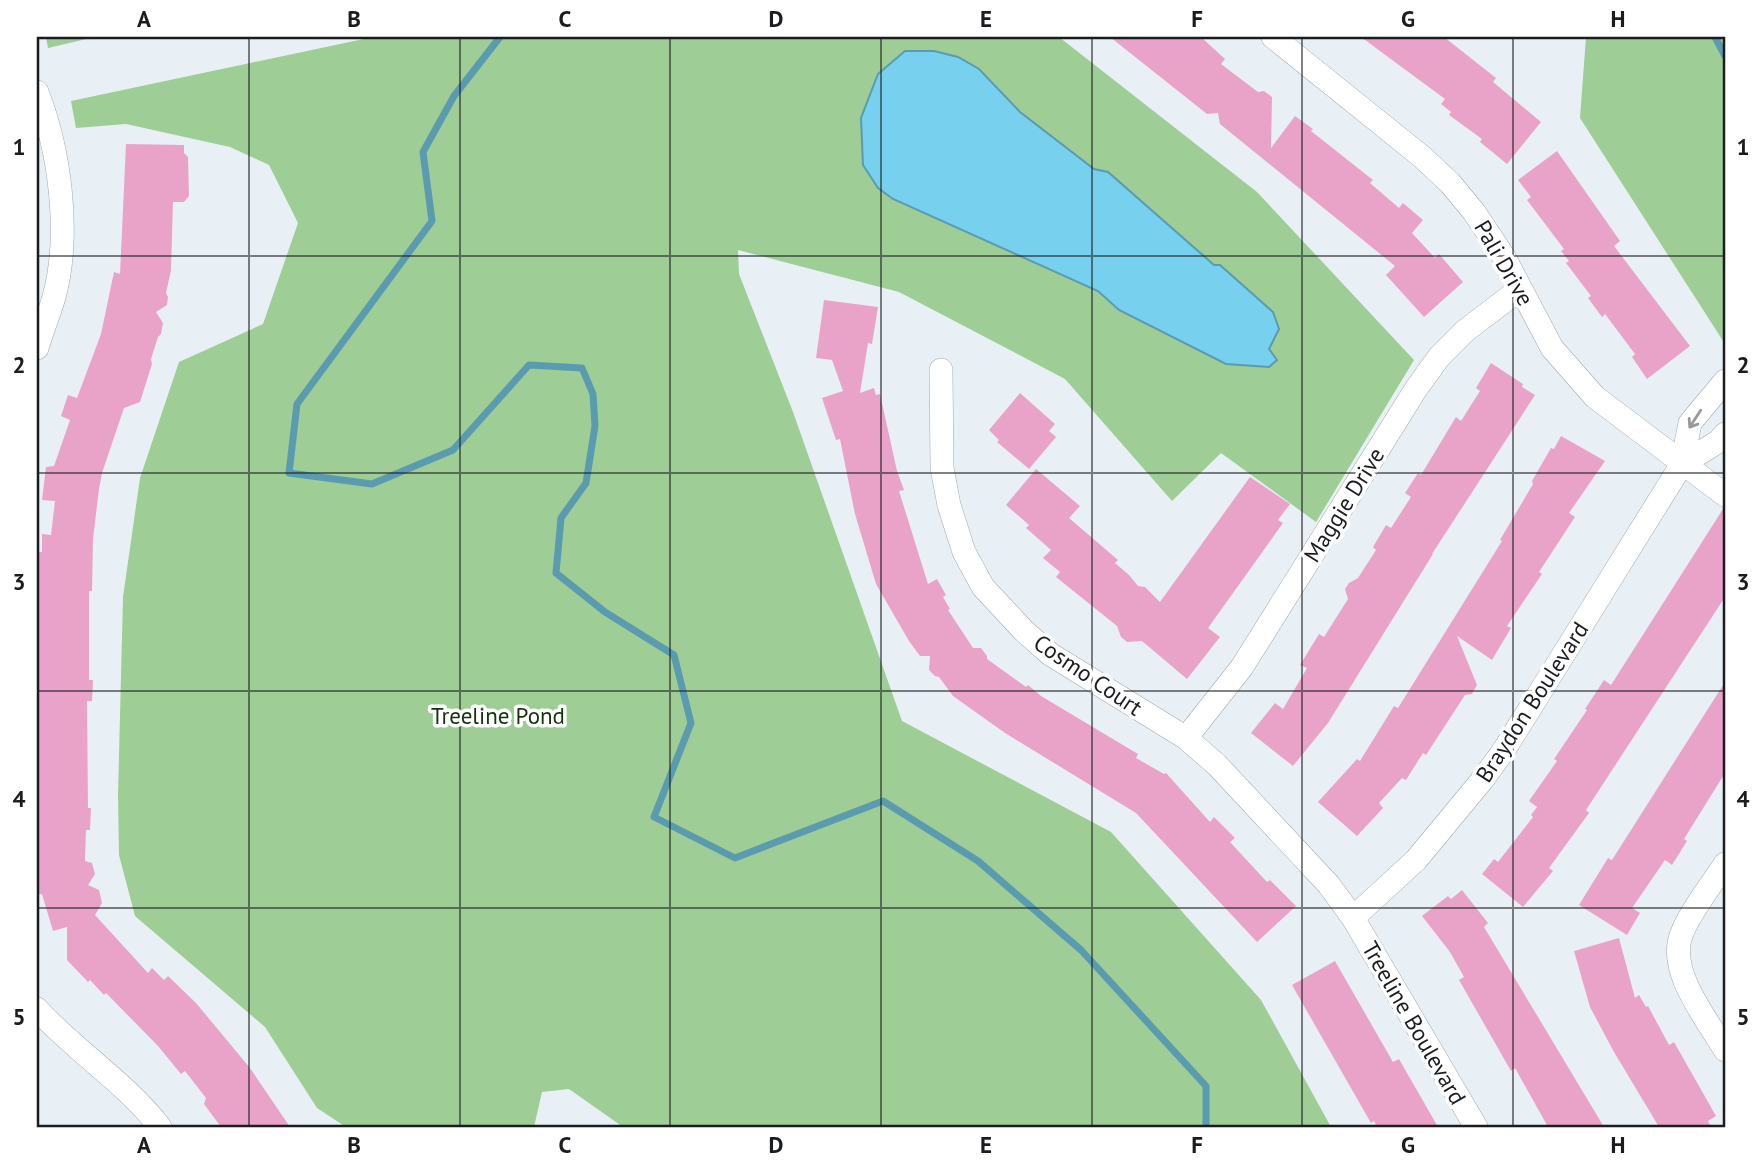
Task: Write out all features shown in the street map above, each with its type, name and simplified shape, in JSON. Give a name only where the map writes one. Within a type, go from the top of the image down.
[{"type":"street","name":"Pali Drive","points":[[1273,37],[1422,156],[1450,183],[1474,212],[1504,257],[1552,348],[1576,377],[1616,415],[1725,495]]},
{"type":"street","points":[[37,92],[46,114],[52,145],[62,222],[60,261],[54,296],[37,348]]},
{"type":"street","name":"Maggie Drive","points":[[1186,738],[1242,667],[1416,389],[1439,357],[1465,331],[1520,289]]},
{"type":"street","name":"Cosmo Court","points":[[941,370],[943,468],[949,505],[964,552],[983,587],[1023,630],[1050,654],[1186,738],[1217,765],[1329,885],[1353,918]]},
{"type":"street","name":"Braydon Boulevard","points":[[1353,918],[1416,860],[1504,750],[1682,464],[1690,423],[1725,381]]},
{"type":"street","name":"Braydon Boulevard","points":[[1682,464],[1719,441],[1725,434]]},
{"type":"street","points":[[1725,864],[1682,932],[1677,953],[1680,970],[1725,1050]]},
{"type":"street","name":"Treeline Boulevard","points":[[1353,918],[1476,1127]]},
{"type":"street","points":[[37,1009],[51,1026],[131,1097],[157,1126]]},
{"type":"green space","points":[[46,37],[95,37],[48,48]]},
{"type":"green space","name":"Treeline Pond","points":[[373,37],[1059,37],[1257,192],[1414,360],[1316,522],[1221,453],[1172,501],[1065,379],[899,292],[738,250],[739,274],[793,412],[902,721],[1111,832],[1261,1000],[1331,1127],[623,1127],[569,1089],[542,1092],[534,1127],[346,1127],[317,1108],[265,1027],[135,916],[119,855],[118,795],[123,597],[140,478],[179,362],[263,324],[298,223],[269,165],[230,147],[126,124],[76,128],[71,101]]},
{"type":"green space","points":[[1586,37],[1725,37],[1725,344],[1580,118]]},
{"type":"water","points":[[905,51],[934,51],[958,57],[979,69],[1020,112],[1094,169],[1108,172],[1214,265],[1220,265],[1273,312],[1279,329],[1269,349],[1277,360],[1269,367],[1226,364],[1119,310],[1098,291],[893,199],[878,188],[863,165],[861,118],[878,74]]},
{"type":"building","points":[[1110,37],[1201,37],[1225,59],[1221,64],[1258,92],[1264,91],[1272,97],[1271,148],[1295,116],[1373,180],[1370,183],[1399,208],[1403,203],[1423,220],[1412,233],[1435,258],[1439,254],[1463,282],[1424,317],[1386,275],[1395,266],[1220,124],[1218,113],[1207,114]]},
{"type":"building","points":[[1361,37],[1444,37],[1496,78],[1493,82],[1541,122],[1507,164],[1480,142],[1482,139],[1449,115],[1451,112],[1441,104],[1445,99]]},
{"type":"building","points":[[126,144],[184,145],[184,153],[188,157],[189,196],[184,202],[173,202],[167,305],[156,312],[163,323],[151,359],[152,364],[140,402],[124,408],[99,489],[93,539],[92,591],[89,591],[89,680],[93,680],[92,701],[87,701],[88,808],[91,808],[90,830],[86,830],[85,861],[92,863],[95,874],[88,885],[99,890],[102,903],[95,915],[148,973],[152,968],[164,980],[168,976],[196,1003],[250,1068],[290,1127],[221,1127],[204,1104],[206,1098],[185,1071],[181,1074],[158,1046],[106,993],[104,995],[90,980],[88,982],[67,960],[67,927],[53,931],[42,894],[37,895],[39,552],[42,552],[42,534],[51,535],[55,501],[42,500],[46,467],[54,466],[70,420],[61,416],[68,395],[77,398],[101,334],[114,272],[120,274]]},
{"type":"building","points":[[1557,151],[1620,241],[1614,246],[1690,346],[1647,379],[1632,357],[1635,354],[1605,314],[1602,317],[1588,298],[1591,296],[1566,263],[1569,261],[1561,251],[1564,249],[1527,200],[1531,197],[1518,180]]},
{"type":"building","points":[[824,300],[878,307],[872,344],[868,343],[860,393],[874,388],[876,395],[880,394],[897,471],[904,490],[899,491],[928,584],[937,579],[946,595],[943,597],[950,609],[948,610],[973,648],[981,648],[987,659],[1026,687],[1028,685],[1041,696],[1138,754],[1136,758],[1166,773],[1210,822],[1214,817],[1235,838],[1230,842],[1267,882],[1270,880],[1296,906],[1257,942],[1136,813],[1005,733],[953,696],[939,677],[929,670],[930,656],[920,656],[909,641],[876,584],[855,514],[840,439],[836,440],[822,398],[843,391],[832,360],[816,358]]},
{"type":"building","points":[[1491,363],[1535,395],[1432,554],[1328,723],[1293,766],[1251,733],[1275,703],[1283,709],[1307,668],[1300,665],[1319,634],[1324,637],[1348,599],[1345,589],[1358,578],[1376,550],[1373,547],[1386,525],[1391,528],[1411,497],[1405,493],[1418,473],[1421,475],[1456,417],[1461,421],[1480,391],[1476,388]]},
{"type":"building","points":[[1020,393],[1055,424],[1049,431],[1056,437],[1029,469],[997,442],[999,440],[989,430]]},
{"type":"building","points":[[1561,436],[1605,461],[1569,513],[1575,517],[1539,572],[1542,574],[1507,626],[1511,628],[1492,660],[1457,636],[1477,685],[1472,694],[1465,695],[1426,755],[1423,753],[1406,780],[1402,778],[1379,803],[1383,808],[1357,836],[1318,802],[1357,759],[1360,761],[1394,706],[1398,708],[1502,541],[1500,540],[1533,484],[1532,481]]},
{"type":"building","points":[[1036,469],[1080,506],[1069,518],[1118,560],[1115,563],[1138,586],[1145,587],[1160,602],[1250,477],[1290,504],[1278,520],[1283,523],[1208,628],[1220,637],[1187,679],[1142,641],[1127,642],[1121,637],[1117,626],[1056,577],[1060,572],[1043,558],[1051,550],[1026,528],[1029,525],[1006,505]]},
{"type":"building","points":[[1723,509],[1725,597],[1586,810],[1589,813],[1549,868],[1553,871],[1523,907],[1482,874],[1494,859],[1498,862],[1533,817],[1531,815],[1537,807],[1529,801],[1557,761],[1554,759],[1604,680],[1611,685]]},
{"type":"building","points":[[1725,682],[1725,773],[1684,839],[1687,841],[1672,865],[1665,860],[1632,908],[1640,913],[1627,935],[1579,905],[1608,858],[1612,860]]},
{"type":"building","points":[[1462,890],[1488,923],[1484,927],[1604,1127],[1548,1127],[1515,1068],[1511,1071],[1459,980],[1464,977],[1450,952],[1422,916],[1448,896],[1451,899]]},
{"type":"building","points":[[1619,938],[1635,998],[1639,995],[1646,1007],[1648,1006],[1669,1045],[1674,1042],[1716,1116],[1708,1121],[1711,1127],[1659,1127],[1590,1007],[1574,951]]},
{"type":"building","points":[[1335,961],[1393,1062],[1399,1059],[1438,1127],[1377,1127],[1374,1121],[1371,1123],[1292,985]]},
{"type":"waterway","points":[[500,37],[454,96],[423,152],[432,221],[297,404],[289,473],[372,484],[453,450],[529,365],[582,368],[593,394],[595,426],[586,483],[561,518],[556,573],[605,612],[674,655],[691,723],[654,817],[735,858],[883,801],[978,861],[1081,950],[1206,1086],[1206,1127]]},
{"type":"waterway","points":[[1715,37],[1725,56]]}]
